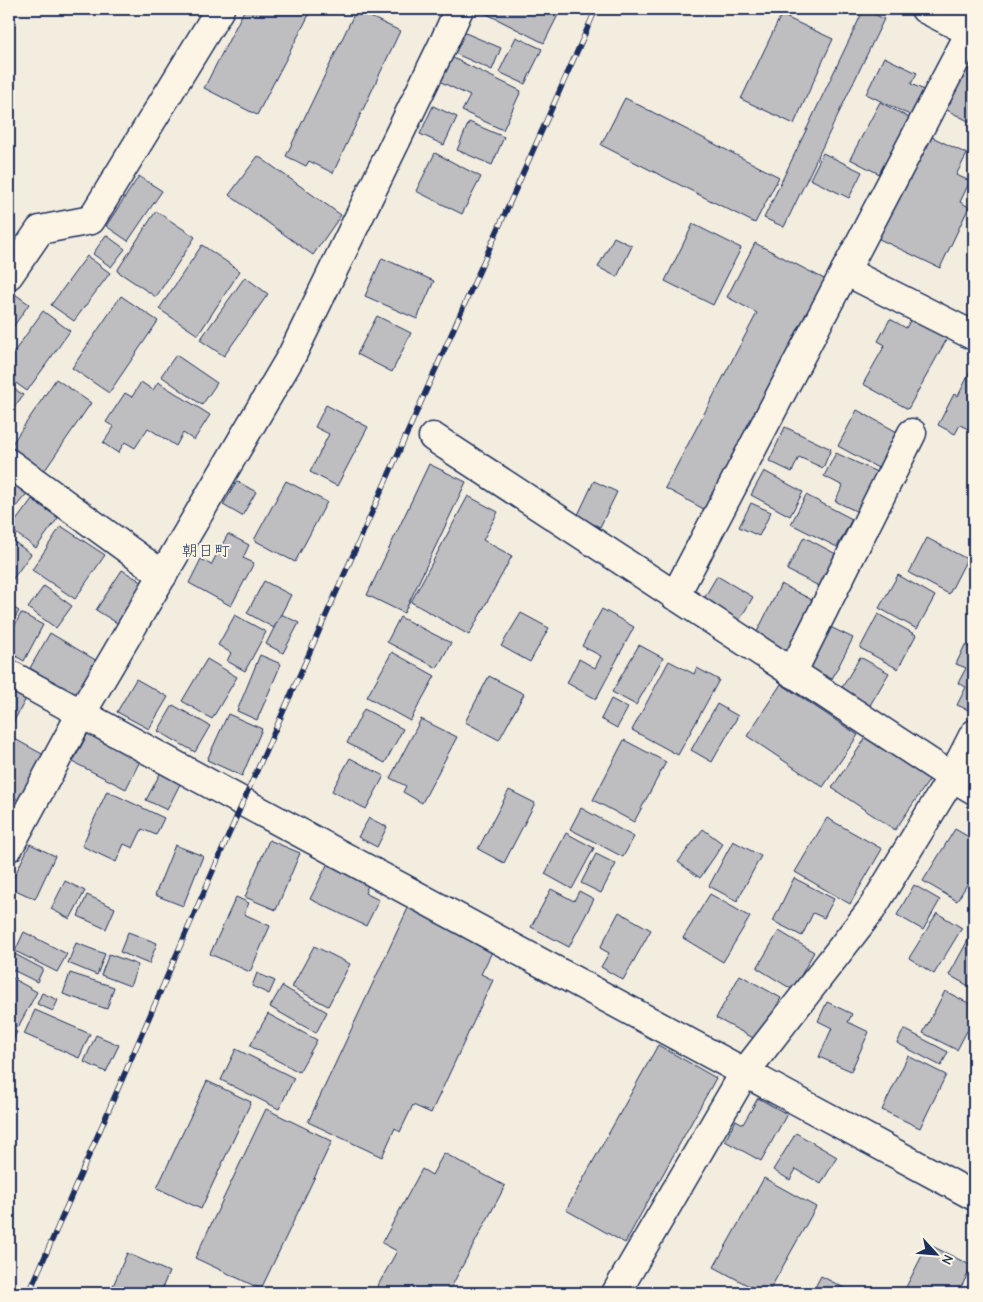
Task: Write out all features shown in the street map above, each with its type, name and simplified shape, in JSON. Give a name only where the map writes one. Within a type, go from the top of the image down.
[{"type":"street","points":[[9,275],[40,230],[91,220],[220,9]]},
{"type":"street","points":[[9,847],[81,714],[292,355],[459,9]]},
{"type":"street","points":[[675,596],[973,30],[925,9]]},
{"type":"street","points":[[845,271],[974,336]]},
{"type":"street","points":[[792,673],[912,433]]},
{"type":"street","points":[[433,437],[963,784]]},
{"type":"street","points":[[9,463],[163,575]]},
{"type":"street","points":[[9,674],[974,1196]]},
{"type":"street","points":[[616,1293],[745,1072],[871,910],[963,784],[974,734]]},
{"type":"building","points":[[245,9],[312,9],[257,115],[204,88]]},
{"type":"building","points":[[485,9],[561,9],[544,43],[483,12]]},
{"type":"building","points":[[864,9],[884,19],[784,227],[764,218]]},
{"type":"building","points":[[356,10],[400,31],[333,173],[309,161],[306,166],[286,156]]},
{"type":"building","points":[[781,15],[833,39],[794,124],[741,99]]},
{"type":"building","points":[[463,32],[501,48],[492,70],[454,53]]},
{"type":"building","points":[[516,37],[542,49],[525,84],[499,72]]},
{"type":"building","points":[[451,57],[521,91],[503,130],[462,111],[470,96],[439,81]]},
{"type":"building","points":[[884,57],[917,73],[911,84],[933,94],[920,120],[866,94]]},
{"type":"building","points":[[968,65],[974,68],[974,124],[945,109]]},
{"type":"building","points":[[625,98],[779,177],[755,223],[601,145]]},
{"type":"building","points":[[880,102],[917,122],[887,178],[850,159]]},
{"type":"building","points":[[433,106],[457,117],[444,145],[420,134]]},
{"type":"building","points":[[469,122],[504,137],[492,165],[457,150]]},
{"type":"building","points":[[928,135],[967,154],[956,175],[970,181],[960,202],[969,207],[940,268],[877,238]]},
{"type":"building","points":[[435,153],[481,177],[462,214],[416,191]]},
{"type":"building","points":[[823,153],[862,172],[849,198],[810,179]]},
{"type":"building","points":[[258,156],[341,215],[313,255],[229,195]]},
{"type":"building","points":[[139,176],[162,191],[128,241],[106,226]]},
{"type":"building","points":[[156,211],[195,237],[156,297],[117,271]]},
{"type":"building","points":[[693,224],[741,248],[713,305],[665,281]]},
{"type":"building","points":[[106,235],[125,249],[111,267],[93,254]]},
{"type":"building","points":[[614,237],[632,246],[617,277],[598,267]]},
{"type":"building","points":[[755,243],[832,283],[711,513],[665,488],[757,313],[727,297]]},
{"type":"building","points":[[202,245],[240,271],[198,335],[159,309]]},
{"type":"building","points":[[87,256],[110,273],[74,321],[51,305]]},
{"type":"building","points":[[382,258],[434,281],[417,319],[365,296]]},
{"type":"building","points":[[245,277],[268,294],[224,356],[200,340]]},
{"type":"building","points":[[12,292],[29,304],[9,333],[9,297]]},
{"type":"building","points":[[121,296],[158,321],[109,393],[72,368]]},
{"type":"building","points":[[43,311],[70,331],[27,391],[9,378],[9,359]]},
{"type":"building","points":[[377,316],[411,333],[392,372],[357,354]]},
{"type":"building","points":[[912,317],[948,337],[908,409],[863,384],[885,345],[878,341],[890,319],[906,328]]},
{"type":"building","points":[[176,355],[217,383],[202,405],[161,376]]},
{"type":"building","points":[[974,364],[974,432],[960,425],[955,434],[938,425],[954,394],[958,396]]},
{"type":"building","points":[[56,379],[91,403],[43,473],[9,448]]},
{"type":"building","points":[[141,382],[153,390],[158,382],[210,415],[194,440],[183,433],[176,446],[148,428],[135,448],[125,442],[118,453],[103,443],[114,427],[106,422],[125,393],[132,397]]},
{"type":"building","points":[[9,385],[23,395],[9,415]]},
{"type":"building","points":[[326,405],[368,427],[337,486],[310,472],[329,434],[315,427]]},
{"type":"building","points":[[857,410],[899,433],[880,469],[838,446]]},
{"type":"building","points":[[785,427],[831,449],[823,468],[799,457],[792,472],[769,461]]},
{"type":"building","points":[[836,453],[881,474],[862,514],[835,501],[843,486],[824,476]]},
{"type":"building","points":[[429,464],[466,482],[404,613],[367,595]]},
{"type":"building","points":[[764,471],[803,492],[790,516],[751,495]]},
{"type":"building","points":[[9,474],[29,491],[9,515]]},
{"type":"building","points":[[237,481],[256,492],[242,516],[223,505]]},
{"type":"building","points":[[286,481],[327,502],[295,562],[254,540]]},
{"type":"building","points":[[594,481],[617,492],[600,527],[577,517]]},
{"type":"building","points":[[806,495],[852,519],[837,547],[791,524]]},
{"type":"building","points":[[468,496],[498,512],[483,540],[512,556],[469,635],[411,602]]},
{"type":"building","points":[[32,499],[58,518],[36,548],[10,529]]},
{"type":"building","points":[[751,503],[771,512],[759,536],[739,527]]},
{"type":"building","points":[[61,526],[105,555],[75,599],[32,570]]},
{"type":"building","points":[[228,534],[249,545],[243,558],[254,563],[231,606],[189,583],[201,559],[211,565]]},
{"type":"building","points":[[804,537],[836,554],[819,586],[787,570]]},
{"type":"building","points":[[9,538],[31,554],[9,584]]},
{"type":"building","points":[[927,538],[967,559],[949,594],[909,573]]},
{"type":"building","points":[[122,570],[150,587],[125,628],[96,610]]},
{"type":"building","points":[[898,575],[935,596],[917,629],[879,608]]},
{"type":"building","points":[[717,576],[753,597],[739,621],[703,600]]},
{"type":"building","points":[[264,581],[291,595],[274,628],[247,613]]},
{"type":"building","points":[[781,584],[818,603],[792,655],[755,636]]},
{"type":"building","points":[[44,586],[72,606],[56,628],[28,608]]},
{"type":"building","points":[[9,605],[19,611],[9,628]]},
{"type":"building","points":[[602,609],[634,627],[596,699],[567,683],[579,659],[595,668],[601,656],[582,646]]},
{"type":"building","points":[[21,613],[43,625],[24,661],[9,652],[9,637]]},
{"type":"building","points":[[521,613],[549,628],[530,662],[501,646]]},
{"type":"building","points":[[281,614],[299,623],[283,653],[266,644]]},
{"type":"building","points":[[878,614],[916,635],[898,669],[860,648]]},
{"type":"building","points":[[235,615],[266,632],[245,671],[227,661],[231,653],[218,645]]},
{"type":"building","points":[[400,617],[451,643],[437,668],[387,642]]},
{"type":"building","points":[[826,625],[853,638],[832,679],[805,665]]},
{"type":"building","points":[[50,633],[104,665],[84,700],[30,668]]},
{"type":"building","points":[[639,645],[663,658],[636,705],[612,692]]},
{"type":"building","points":[[965,645],[974,650],[973,712],[957,705],[966,687],[958,683],[966,668],[956,664]]},
{"type":"building","points":[[392,652],[435,676],[410,721],[367,697]]},
{"type":"building","points":[[260,655],[281,664],[257,720],[237,711]]},
{"type":"building","points":[[860,657],[889,673],[869,707],[840,691]]},
{"type":"building","points":[[207,659],[237,677],[212,719],[182,701]]},
{"type":"building","points":[[669,661],[694,674],[697,668],[719,680],[678,755],[632,730]]},
{"type":"building","points":[[489,676],[524,694],[499,740],[465,722]]},
{"type":"building","points":[[136,679],[168,697],[149,729],[117,712]]},
{"type":"building","points":[[781,684],[858,735],[823,787],[747,736]]},
{"type":"building","points":[[9,685],[28,695],[9,730]]},
{"type":"building","points":[[611,699],[628,708],[617,728],[601,719]]},
{"type":"building","points":[[717,704],[738,716],[712,762],[691,750]]},
{"type":"building","points":[[173,705],[210,726],[195,752],[158,731]]},
{"type":"building","points":[[364,709],[403,729],[385,763],[347,743]]},
{"type":"building","points":[[228,714],[262,729],[242,776],[207,760]]},
{"type":"building","points":[[421,719],[457,737],[422,803],[403,792],[406,786],[390,778]]},
{"type":"building","points":[[88,733],[141,759],[126,789],[73,762]]},
{"type":"building","points":[[867,736],[930,779],[895,830],[832,788]]},
{"type":"building","points":[[13,738],[44,755],[20,801],[9,795],[9,747]]},
{"type":"building","points":[[624,740],[666,762],[634,822],[593,800]]},
{"type":"building","points":[[350,758],[384,776],[366,809],[332,791]]},
{"type":"building","points":[[161,772],[181,782],[167,810],[146,800]]},
{"type":"building","points":[[509,790],[535,803],[504,863],[478,849]]},
{"type":"building","points":[[107,791],[164,818],[156,835],[142,829],[133,848],[124,844],[116,862],[82,846]]},
{"type":"building","points":[[581,808],[634,837],[623,857],[570,829]]},
{"type":"building","points":[[369,818],[387,827],[377,847],[358,837]]},
{"type":"building","points":[[827,818],[882,849],[850,904],[795,872]]},
{"type":"building","points":[[703,829],[723,844],[700,878],[678,862]]},
{"type":"building","points":[[955,829],[974,840],[974,873],[957,901],[923,881]]},
{"type":"building","points":[[566,833],[594,848],[572,889],[545,874]]},
{"type":"building","points":[[269,840],[300,853],[276,910],[245,897]]},
{"type":"building","points":[[733,841],[761,856],[737,901],[709,886]]},
{"type":"building","points":[[30,844],[55,856],[35,899],[9,887]]},
{"type":"building","points":[[175,845],[203,856],[183,906],[155,895]]},
{"type":"building","points":[[596,854],[616,864],[601,893],[581,883]]},
{"type":"building","points":[[328,863],[369,883],[365,893],[379,900],[366,926],[310,899]]},
{"type":"building","points":[[794,878],[834,899],[824,918],[813,913],[802,936],[773,921]]},
{"type":"building","points":[[65,881],[85,891],[70,919],[51,909]]},
{"type":"building","points":[[914,885],[940,900],[923,930],[897,915]]},
{"type":"building","points":[[551,889],[574,901],[579,891],[594,899],[569,947],[531,927]]},
{"type":"building","points":[[710,894],[750,917],[723,962],[683,938]]},
{"type":"building","points":[[87,895],[115,908],[106,929],[78,916]]},
{"type":"building","points":[[236,897],[249,903],[244,914],[270,926],[250,972],[210,954]]},
{"type":"building","points":[[409,906],[495,946],[481,974],[493,980],[431,1113],[413,1105],[400,1132],[395,1128],[382,1157],[308,1122]]},
{"type":"building","points":[[619,912],[651,930],[623,980],[601,967],[609,953],[600,948]]},
{"type":"building","points":[[937,913],[962,928],[934,974],[909,958]]},
{"type":"building","points":[[974,929],[974,989],[949,975]]},
{"type":"building","points":[[779,931],[814,952],[793,990],[757,968]]},
{"type":"building","points":[[24,932],[67,954],[57,972],[15,951]]},
{"type":"building","points":[[128,932],[157,943],[149,964],[120,952]]},
{"type":"building","points":[[76,943],[105,954],[97,975],[68,963]]},
{"type":"building","points":[[314,946],[350,964],[328,1006],[292,987]]},
{"type":"building","points":[[9,951],[43,969],[37,982],[11,969],[9,973]]},
{"type":"building","points":[[109,954],[138,965],[130,986],[101,975]]},
{"type":"building","points":[[70,973],[114,987],[107,1009],[63,994]]},
{"type":"building","points":[[257,973],[275,981],[269,994],[252,986]]},
{"type":"building","points":[[740,975],[781,998],[757,1040],[716,1018]]},
{"type":"building","points":[[12,978],[37,992],[18,1027],[9,1022],[9,983]]},
{"type":"building","points":[[282,986],[327,1012],[316,1033],[270,1007]]},
{"type":"building","points":[[945,991],[974,1006],[974,1032],[973,1034],[967,1031],[957,1050],[923,1033]]},
{"type":"building","points":[[42,993],[58,1000],[53,1011],[37,1004]]},
{"type":"building","points":[[827,1002],[852,1014],[848,1022],[869,1032],[851,1071],[819,1057],[832,1028],[818,1021]]},
{"type":"building","points":[[35,1010],[90,1034],[79,1058],[24,1034]]},
{"type":"building","points":[[268,1014],[317,1040],[299,1072],[250,1046]]},
{"type":"building","points":[[9,1028],[17,1032],[9,1047]]},
{"type":"building","points":[[904,1029],[948,1052],[941,1066],[897,1043]]},
{"type":"building","points":[[96,1035],[119,1045],[106,1072],[84,1062]]},
{"type":"building","points":[[658,1045],[716,1078],[625,1243],[566,1210]]},
{"type":"building","points":[[236,1049],[294,1078],[279,1109],[221,1080]]},
{"type":"building","points":[[908,1056],[946,1075],[920,1128],[882,1110]]},
{"type":"building","points":[[207,1081],[251,1102],[201,1209],[157,1188]]},
{"type":"building","points":[[758,1098],[787,1114],[761,1161],[725,1141],[736,1120],[743,1124]]},
{"type":"building","points":[[266,1109],[332,1141],[261,1289],[195,1258]]},
{"type":"building","points":[[796,1133],[837,1157],[821,1184],[796,1169],[790,1180],[773,1170]]},
{"type":"building","points":[[444,1153],[505,1186],[448,1293],[384,1293],[376,1289],[397,1251],[382,1243],[422,1169],[432,1175]]},
{"type":"building","points":[[764,1178],[816,1207],[768,1293],[762,1293],[714,1267]]},
{"type":"building","points":[[928,1244],[972,1266],[958,1293],[903,1293]]},
{"type":"building","points":[[127,1253],[169,1272],[160,1293],[110,1293]]},
{"type":"building","points":[[821,1276],[854,1293],[812,1293]]},
{"type":"railway","points":[[29,1293],[243,802],[596,9]]},
{"type":"district","name":"朝日町","points":[[206,551]]}]
